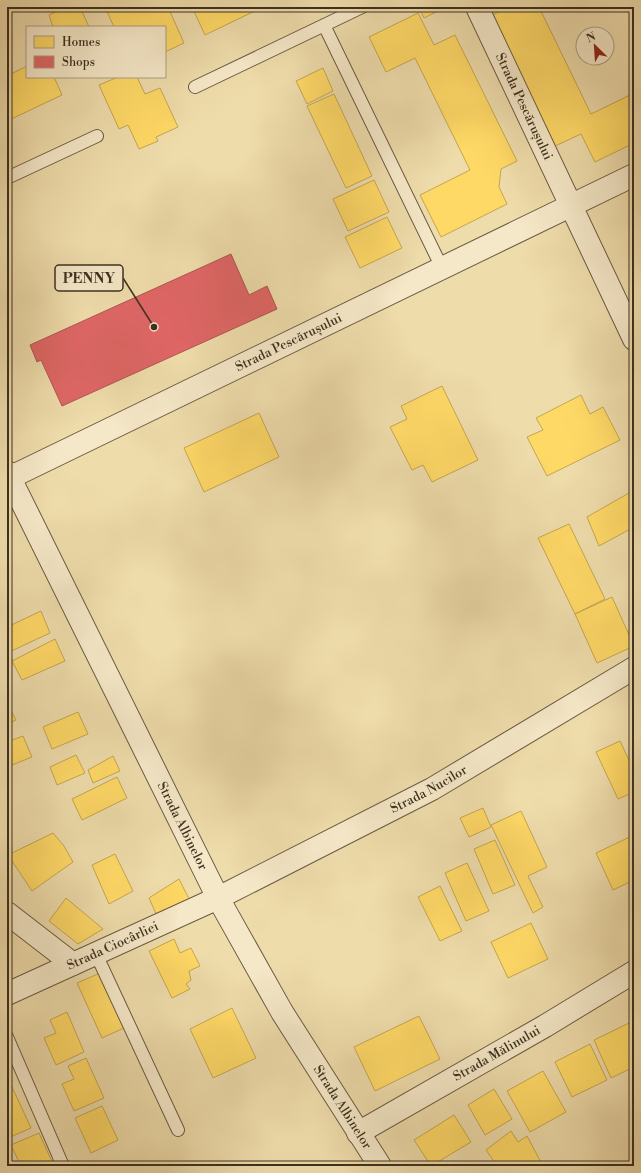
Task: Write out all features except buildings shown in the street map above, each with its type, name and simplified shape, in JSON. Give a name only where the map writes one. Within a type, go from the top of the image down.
[{"type":"street","name":"Strada Pescărușului","points":[[477,7],[634,339]]},
{"type":"street","name":"Strada Pescărușului","points":[[8,476],[442,268],[634,174]]},
{"type":"street","name":"Strada Albinelor","points":[[8,476],[218,898],[282,1012],[380,1166]]},
{"type":"street","name":"Strada Nucilor","points":[[218,898],[432,789],[634,668]]},
{"type":"street","name":"Strada Ciocârliei","points":[[7,994],[218,898]]},
{"type":"street","points":[[7,913],[73,964]]},
{"type":"street","name":"Strada Mălinului","points":[[358,1133],[545,1026],[634,972]]},
{"type":"lane","points":[[195,87],[362,7]]},
{"type":"lane","points":[[324,25],[442,268]]},
{"type":"lane","points":[[7,178],[97,136]]},
{"type":"lane","points":[[96,954],[178,1130]]},
{"type":"lane","points":[[7,1037],[62,1166]]},
{"type":"place","name":"PENNY","points":[[154,327]]}]
